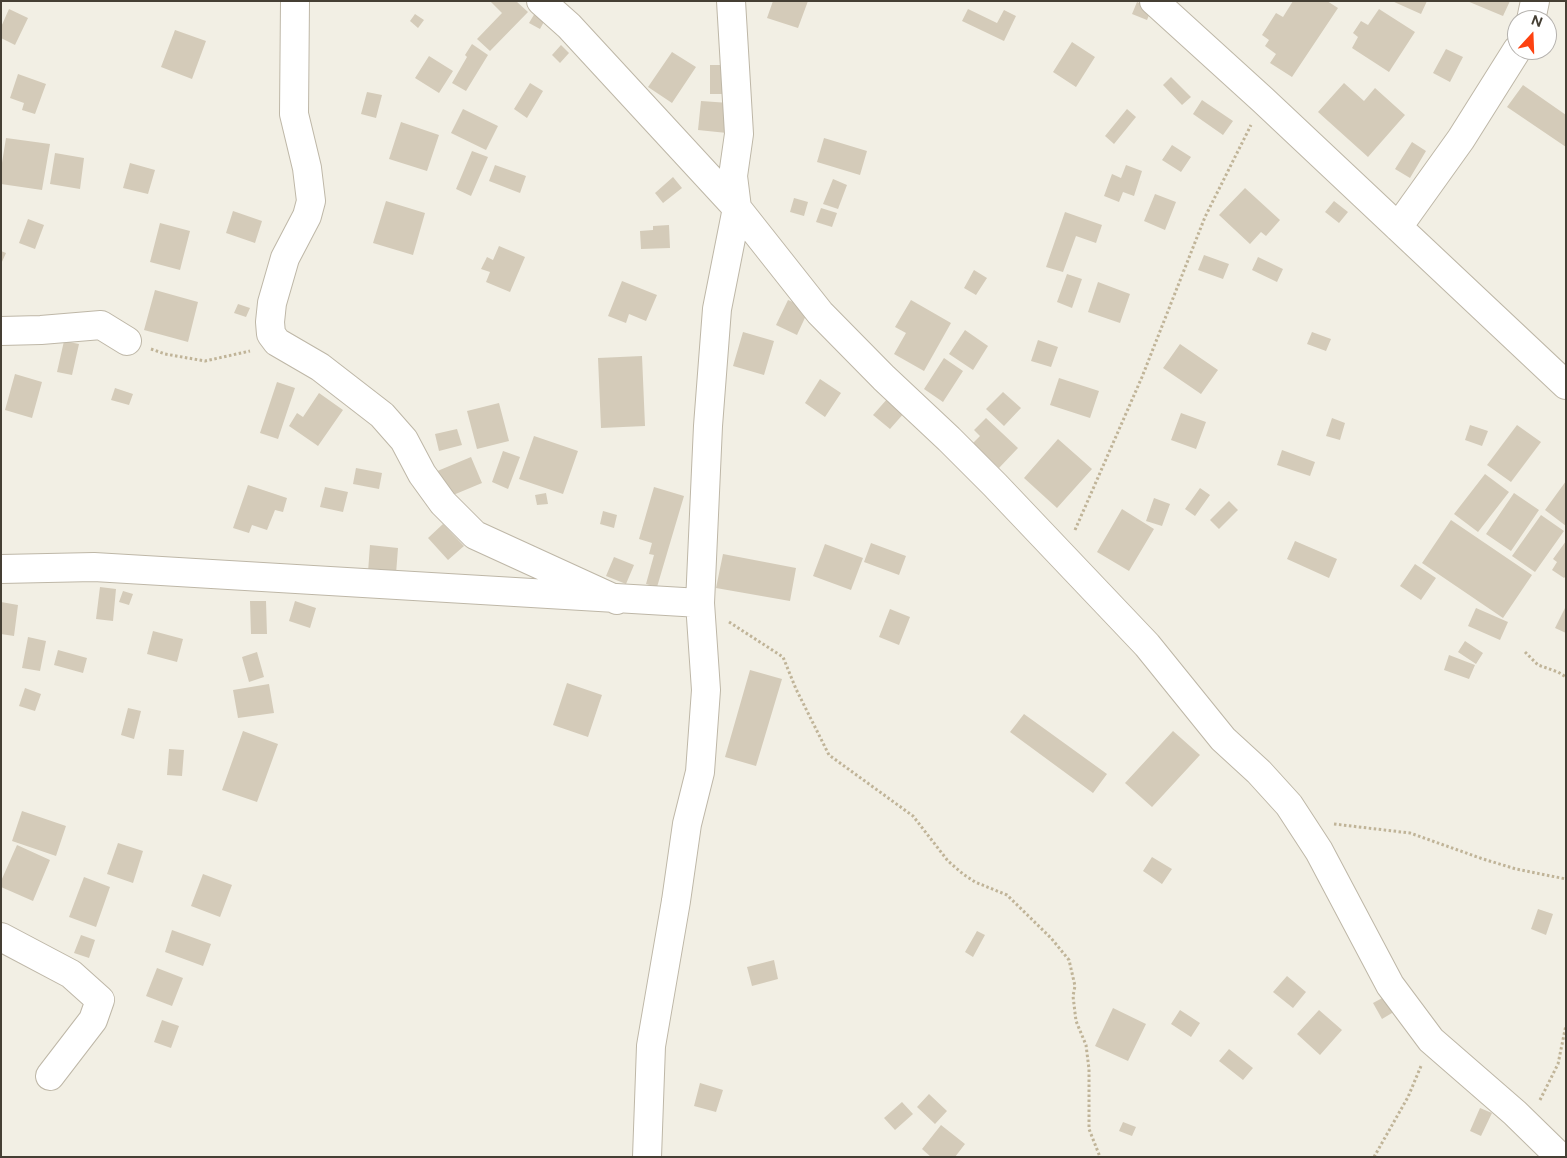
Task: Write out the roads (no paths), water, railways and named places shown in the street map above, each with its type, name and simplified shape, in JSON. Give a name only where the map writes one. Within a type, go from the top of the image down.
[{"type":"street","points":[[294,1],[294,114],[307,168],[311,201],[307,216],[285,258],[272,303],[271,334],[277,342],[320,367],[382,415],[404,440],[422,474],[443,503],[475,535],[617,600]]},
{"type":"street","points":[[541,1],[569,26],[737,208],[820,313],[884,378],[949,438],[1147,645],[1223,739],[1259,772],[1289,805],[1319,851],[1390,985],[1431,1040],[1527,1125],[1560,1157]]},
{"type":"street","points":[[647,1157],[651,1046],[687,824],[700,772],[706,690],[700,603],[708,426],[717,310],[737,208],[733,176],[739,134],[731,1]]},
{"type":"street","points":[[1154,1],[1263,100],[1566,385]]},
{"type":"street","points":[[1398,227],[1461,140],[1511,60]]},
{"type":"street","points":[[1,331],[101,325],[127,340]]},
{"type":"street","points":[[1,568],[104,568],[617,600],[700,603]]},
{"type":"street","points":[[1,937],[71,974],[100,1000],[93,1020],[50,1076]]}]
